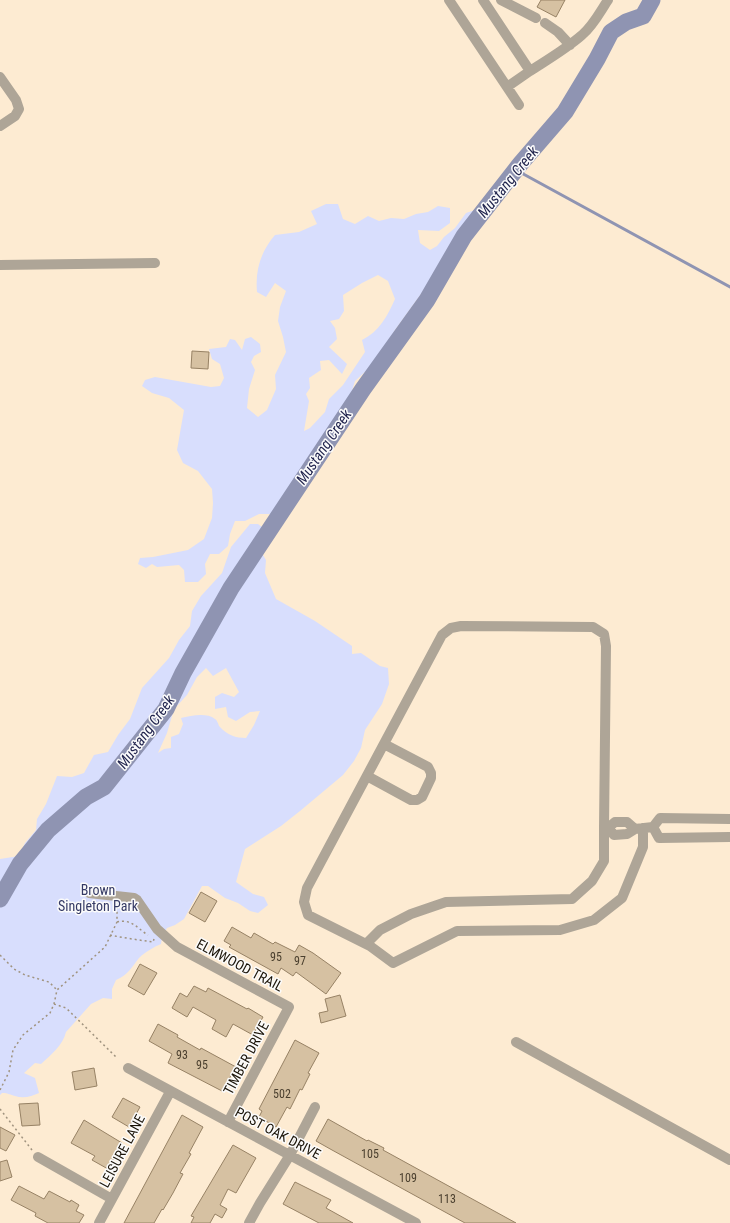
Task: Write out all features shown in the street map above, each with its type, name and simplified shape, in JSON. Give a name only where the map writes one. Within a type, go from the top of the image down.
[{"type":"street","points":[[449,0],[519,105]]},
{"type":"street","points":[[483,0],[530,71]]},
{"type":"street","points":[[501,0],[541,21],[558,32],[570,45]]},
{"type":"street","points":[[507,87],[570,45],[590,27],[608,0]]},
{"type":"street","points":[[0,77],[16,100],[19,109],[15,116],[0,126]]},
{"type":"street","points":[[0,265],[155,263]]},
{"type":"street","points":[[366,944],[380,930],[411,914],[446,902],[572,899],[592,881],[604,861],[606,828],[606,646],[604,634],[593,627],[461,626],[451,628],[442,635],[307,888],[304,902],[308,915],[366,944],[393,963],[458,931],[560,930],[594,920],[622,898],[643,847],[644,828]]},
{"type":"street","points":[[366,776],[411,800],[417,800],[422,797],[431,778],[431,773],[428,767],[384,744]]},
{"type":"street","points":[[606,828],[614,835],[627,834],[644,828],[660,818],[730,819]]},
{"type":"street","points":[[644,828],[659,838],[730,837]]},
{"type":"street","name":"ELMWOOD TRAIL","points":[[88,893],[134,898],[137,900],[157,929],[177,947],[289,1007]]},
{"type":"street","name":"TIMBER DRIVE","points":[[228,1122],[289,1007]]},
{"type":"street","points":[[516,1042],[730,1160]]},
{"type":"street","name":"POST OAK DRIVE","points":[[128,1068],[170,1092],[416,1223]]},
{"type":"street","name":"LEISURE LANE","points":[[99,1223],[170,1092]]},
{"type":"street","points":[[249,1223],[290,1156],[315,1107]]},
{"type":"street","points":[[38,1157],[112,1199]]},
{"type":"path","points":[[0,1090],[9,1072],[13,1050],[23,1035],[50,1013],[54,1004],[57,990],[105,947],[116,922],[118,896]]},
{"type":"path","points":[[116,922],[120,921],[135,924],[140,931],[147,935]]},
{"type":"path","points":[[110,935],[153,942],[154,938]]},
{"type":"path","points":[[0,955],[14,969],[26,975],[49,982],[57,990]]},
{"type":"path","points":[[54,1004],[66,1008],[116,1057]]},
{"type":"path","points":[[0,1109],[38,1157]]},
{"type":"green space","points":[[326,204],[338,204],[343,219],[355,224],[368,216],[379,221],[391,218],[404,219],[416,214],[428,212],[438,206],[450,208],[450,223],[439,231],[418,230],[420,243],[430,250],[437,246],[444,237],[455,228],[466,213],[475,210],[471,221],[462,230],[454,245],[441,260],[434,276],[395,330],[381,357],[355,381],[339,433],[326,459],[304,467],[274,514],[259,514],[245,521],[235,521],[230,534],[228,546],[219,554],[210,554],[205,564],[206,574],[198,582],[185,582],[184,570],[179,565],[157,567],[152,564],[146,568],[138,564],[140,558],[188,550],[204,539],[212,518],[213,503],[212,489],[198,471],[183,463],[177,450],[184,410],[169,398],[152,393],[142,386],[145,380],[155,377],[211,387],[220,386],[224,378],[220,364],[212,359],[209,349],[226,347],[230,339],[235,340],[242,350],[245,339],[251,337],[260,344],[261,352],[254,356],[251,362],[255,370],[249,389],[247,408],[258,417],[267,410],[276,389],[275,375],[286,352],[278,321],[280,307],[286,291],[275,283],[266,297],[257,292],[258,269],[266,248],[275,235],[299,232],[317,224],[311,211]],"holes":[[[378,275],[388,281],[395,299],[389,311],[378,328],[362,340],[365,352],[343,385],[329,399],[325,412],[310,428],[304,431],[309,401],[306,394],[310,388],[309,378],[321,370],[320,361],[329,360],[342,374],[347,364],[329,347],[337,339],[335,328],[330,321],[339,319],[344,311],[343,295]]]},
{"type":"green space","name":"Brown Singleton Park","points":[[250,524],[258,524],[262,527],[264,533],[257,545],[266,560],[265,573],[276,599],[315,621],[352,646],[352,654],[361,653],[380,666],[388,668],[389,684],[382,704],[365,730],[361,748],[354,761],[343,775],[281,826],[245,849],[236,882],[253,894],[264,897],[268,905],[258,913],[250,911],[238,903],[225,898],[208,886],[202,886],[184,919],[167,928],[162,937],[161,944],[139,958],[127,973],[116,980],[112,989],[112,999],[103,998],[91,1004],[66,1032],[62,1041],[53,1053],[41,1064],[35,1063],[24,1073],[35,1078],[39,1093],[25,1097],[18,1097],[4,1093],[0,1095],[0,859],[19,856],[25,843],[36,830],[37,819],[46,804],[57,776],[72,777],[84,773],[94,755],[108,752],[130,719],[142,688],[169,658],[179,640],[190,626],[192,611],[201,596],[222,573],[231,547]],"holes":[[[206,668],[213,676],[226,668],[239,692],[234,697],[222,693],[215,697],[215,709],[226,707],[228,717],[236,721],[250,712],[260,711],[246,738],[235,737],[229,734],[219,726],[216,720],[211,717],[203,715],[189,716],[181,718],[183,724],[179,734],[171,737],[171,748],[164,749],[158,753],[167,733],[174,709],[187,695],[197,677]]]},
{"type":"building","points":[[541,0],[565,0],[556,17],[537,7]]},
{"type":"building","points":[[192,351],[209,352],[208,369],[191,368]]},
{"type":"building","points":[[201,892],[217,901],[205,922],[189,913]]},
{"type":"building","points":[[232,927],[251,938],[254,933],[273,944],[275,942],[295,952],[299,945],[341,973],[326,994],[296,972],[293,976],[281,968],[278,974],[229,947],[231,945],[224,941]]},
{"type":"building","points":[[140,964],[157,973],[144,995],[128,986]]},
{"type":"building","points":[[194,986],[206,992],[208,988],[263,1017],[253,1035],[233,1024],[226,1037],[212,1029],[216,1020],[193,1007],[187,1017],[172,1008],[180,993],[187,997]]},
{"type":"building","points":[[340,995],[346,1016],[321,1023],[319,1013],[328,1011],[325,999]]},
{"type":"building","points":[[158,1024],[200,1050],[201,1048],[236,1067],[222,1091],[168,1063],[172,1054],[149,1041]]},
{"type":"building","points":[[295,1040],[319,1053],[308,1073],[310,1074],[302,1090],[300,1089],[290,1109],[287,1107],[276,1127],[259,1117],[262,1111],[259,1109]]},
{"type":"building","points":[[94,1068],[97,1086],[75,1090],[72,1072]]},
{"type":"building","points":[[123,1098],[140,1107],[129,1127],[112,1117]]},
{"type":"building","points":[[38,1103],[40,1125],[22,1126],[19,1104]]},
{"type":"building","points":[[182,1115],[203,1127],[189,1153],[191,1154],[180,1173],[183,1174],[173,1193],[154,1223],[124,1223]]},
{"type":"building","points":[[328,1119],[367,1141],[368,1140],[384,1148],[383,1150],[516,1223],[465,1223],[332,1150],[316,1141]]},
{"type":"building","points":[[84,1120],[122,1143],[108,1169],[92,1160],[95,1156],[71,1143]]},
{"type":"building","points":[[0,1127],[15,1135],[6,1151],[0,1148]]},
{"type":"building","points":[[233,1145],[256,1158],[236,1193],[228,1189],[220,1205],[227,1209],[222,1218],[215,1214],[210,1223],[191,1223],[194,1217],[191,1216]]},
{"type":"building","points":[[7,1160],[12,1177],[0,1181],[0,1162]]},
{"type":"building","points":[[295,1182],[331,1200],[326,1208],[353,1223],[319,1223],[283,1204]]},
{"type":"building","points":[[19,1186],[44,1199],[49,1191],[70,1202],[71,1200],[79,1205],[76,1211],[84,1215],[79,1223],[48,1223],[35,1216],[36,1213],[11,1200]]},
{"type":"waterway","name":"Mustang Creek","points":[[0,899],[20,864],[48,830],[86,797],[104,787],[166,709],[183,673],[231,588],[363,389],[427,300],[464,236],[521,163],[565,112],[597,59],[611,32],[626,22],[643,16],[652,0]]},
{"type":"waterway","points":[[516,170],[730,287]]}]
